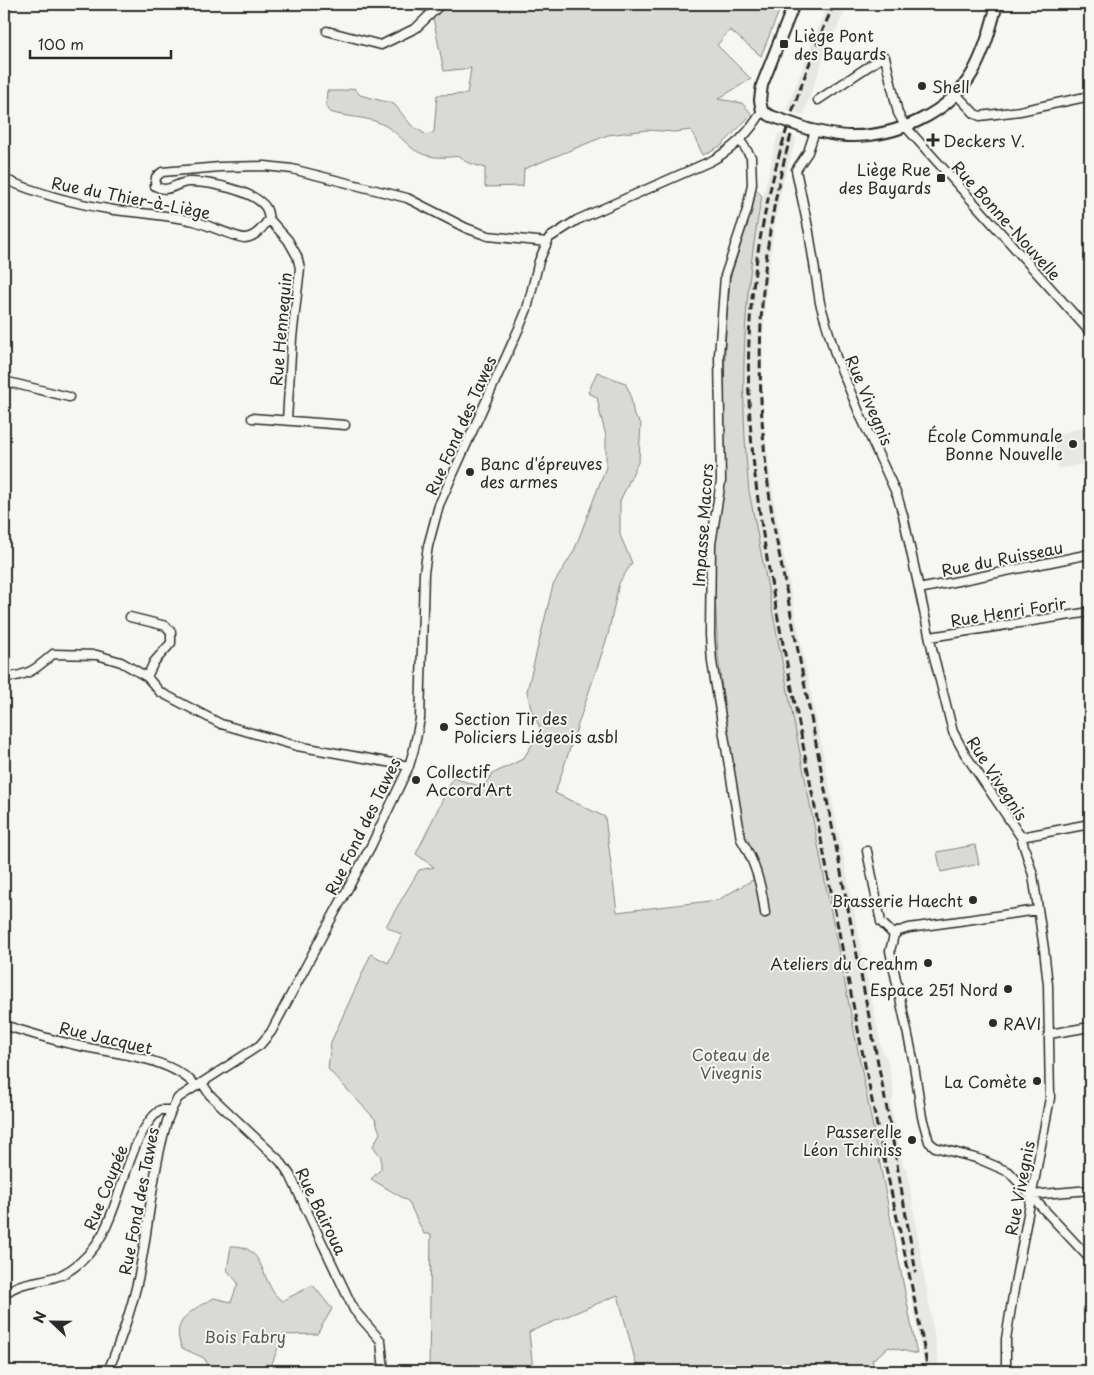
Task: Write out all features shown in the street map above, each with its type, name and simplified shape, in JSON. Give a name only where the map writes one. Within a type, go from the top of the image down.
[{"type":"street","points":[[326,31],[381,45],[416,28],[441,4]]},
{"type":"street","points":[[794,4],[762,85],[760,100],[767,114],[811,130],[848,136],[864,136],[905,126],[922,119],[956,94],[972,73],[980,57],[997,4]]},
{"type":"street","name":"Rue Bonne-Nouvelle","points":[[818,100],[885,57],[898,113],[905,126],[1090,332]]},
{"type":"street","points":[[956,94],[980,116],[1020,111],[1090,96]]},
{"type":"street","points":[[547,242],[549,238],[577,220],[728,152],[767,114]]},
{"type":"street","name":"Rue Vivegnis","points":[[811,130],[808,152],[796,170],[809,232],[820,303],[843,374],[897,495],[903,514],[953,732],[965,754],[1021,837],[1033,874],[1048,985],[1050,1098],[1006,1339],[1006,1371]]},
{"type":"street","name":"Impasse Macors","points":[[740,140],[751,157],[752,184],[747,210],[726,276],[719,355],[721,481],[711,544],[710,635],[712,662],[740,839],[750,854],[762,889],[765,913]]},
{"type":"street","name":"Rue du Thier-à-Liège","points":[[4,179],[30,190],[58,198],[113,209],[172,216],[245,238],[261,230],[269,220],[267,209],[260,201],[252,196],[203,182],[185,182],[168,190],[161,190],[156,186],[156,177],[162,172],[220,167],[265,166],[292,169],[407,198],[466,228],[488,236],[547,242]]},
{"type":"street","name":"Rue Hennequin","points":[[269,220],[288,240],[297,256],[300,268],[292,338],[288,420]]},
{"type":"street","name":"Rue Fond des Tawes","points":[[108,1371],[118,1347],[133,1297],[142,1258],[156,1166],[170,1110],[178,1098],[260,1045],[271,1032],[371,846],[409,766],[417,739],[420,719],[424,573],[428,546],[439,505],[527,309],[539,261],[547,242]]},
{"type":"street","points":[[4,381],[69,396]]},
{"type":"street","points":[[252,418],[345,426]]},
{"type":"street","name":"Rue du Ruisseau","points":[[919,589],[1090,554]]},
{"type":"street","name":"Rue Henri Forir","points":[[930,637],[1090,612]]},
{"type":"street","points":[[130,617],[166,626],[172,632],[171,643],[154,662],[147,677]]},
{"type":"street","points":[[4,678],[15,677],[35,670],[53,654],[97,655],[121,662],[147,677],[160,692],[221,724],[296,746],[409,766]]},
{"type":"street","points":[[1021,837],[1090,824]]},
{"type":"street","points":[[867,851],[881,922],[894,935]]},
{"type":"street","points":[[1038,910],[909,928],[899,931],[894,935],[890,951],[913,1060],[922,1117],[929,1142],[935,1147],[979,1159],[1009,1172],[1090,1259]]},
{"type":"street","name":"Rue Jacquet","points":[[4,1025],[71,1044],[161,1063],[188,1076],[199,1084]]},
{"type":"street","points":[[1049,1034],[1090,1027]]},
{"type":"street","name":"Rue Bairoua","points":[[199,1084],[280,1161],[290,1175],[354,1310],[381,1341],[384,1371]]},
{"type":"street","name":"Rue Coupée","points":[[4,1295],[10,1289],[23,1284],[60,1275],[82,1261],[95,1245],[108,1222],[130,1160],[146,1124],[160,1110],[170,1110]]},
{"type":"street","points":[[1031,1195],[1090,1190]]},
{"type":"shaded area","points":[[828,4],[848,4],[824,57],[803,115],[786,110]]},
{"type":"shaded area","points":[[778,133],[796,138],[782,186],[773,235],[766,294],[762,350],[763,409],[769,466],[778,526],[882,1052],[887,1058],[894,1093],[891,1105],[903,1166],[907,1170],[940,1371],[925,1371],[908,1277],[877,1142],[756,529],[747,471],[743,412],[743,352],[747,292],[755,233]]},
{"type":"shaded area","name":"École Communale Bonne Nouvelle","points":[[1090,425],[1090,463],[1058,469],[1054,436]]},
{"type":"green space","points":[[385,4],[782,4],[761,56],[730,30],[717,45],[751,79],[718,99],[742,103],[752,114],[722,145],[703,155],[691,130],[675,132],[647,130],[608,135],[524,169],[523,186],[485,187],[485,168],[466,162],[460,156],[429,156],[417,152],[395,132],[382,124],[376,121],[330,112],[326,105],[327,91],[343,91],[354,88],[360,95],[394,104],[412,126],[427,135],[434,132],[437,95],[467,94],[471,68],[444,71],[432,13]]},
{"type":"green space","name":"Coteau de Vivegnis","points":[[756,189],[762,196],[747,306],[744,379],[744,416],[749,491],[917,1354],[889,1347],[872,1360],[876,1371],[638,1371],[618,1295],[529,1332],[533,1371],[429,1371],[431,1234],[424,1234],[408,1201],[371,1179],[381,1169],[381,1157],[373,1146],[380,1133],[375,1119],[328,1069],[331,1042],[371,954],[388,963],[402,935],[386,926],[419,870],[434,867],[416,854],[453,778],[483,787],[492,774],[523,759],[541,730],[531,709],[527,691],[553,585],[574,551],[606,467],[606,436],[597,397],[588,393],[597,372],[625,383],[630,393],[634,416],[641,423],[639,460],[620,501],[620,535],[632,563],[619,583],[608,635],[555,793],[605,817],[617,912],[718,900],[758,877],[741,839],[718,656],[713,555],[725,473],[725,346],[730,278],[752,210]]},
{"type":"green space","points":[[975,845],[979,864],[941,872],[937,852]]},
{"type":"green space","name":"Bois Fabry","points":[[231,1246],[243,1247],[251,1252],[262,1267],[275,1294],[282,1301],[313,1285],[332,1309],[317,1334],[283,1335],[269,1371],[212,1371],[204,1358],[182,1348],[179,1339],[181,1323],[185,1317],[198,1307],[214,1298],[231,1302],[238,1283],[227,1270]]},
{"type":"railway","points":[[834,4],[803,81],[778,159],[768,198],[754,279],[750,321],[748,372],[750,423],[761,524],[770,574],[878,1131],[911,1281],[928,1371]]},
{"type":"railway","points":[[791,135],[770,232],[764,281],[760,379],[767,477],[774,527],[891,1130],[916,1273]]},
{"type":"place","name":"Liège Pont des Bayards","points":[[784,44]]},
{"type":"place","name":"Shell","points":[[922,86]]},
{"type":"place","name":"Deckers V.","points":[[933,140]]},
{"type":"place","name":"Liège Rue des Bayards","points":[[941,178]]},
{"type":"place","name":"École Communale Bonne Nouvelle","points":[[1073,444]]},
{"type":"place","name":"Banc d'épreuves des armes","points":[[470,472]]},
{"type":"place","name":"Section Tir des Policiers Liégeois asbl","points":[[444,727]]},
{"type":"place","name":"Collectif Accord'Art","points":[[416,780]]},
{"type":"place","name":"Brasserie Haecht","points":[[973,900]]},
{"type":"place","name":"Ateliers du Creahm","points":[[928,963]]},
{"type":"place","name":"Espace 251 Nord","points":[[1008,989]]},
{"type":"place","name":"RAVI","points":[[993,1023]]},
{"type":"place","name":"La Comète","points":[[1037,1081]]},
{"type":"place","name":"Passerelle Léon Tchiniss","points":[[912,1140]]}]
